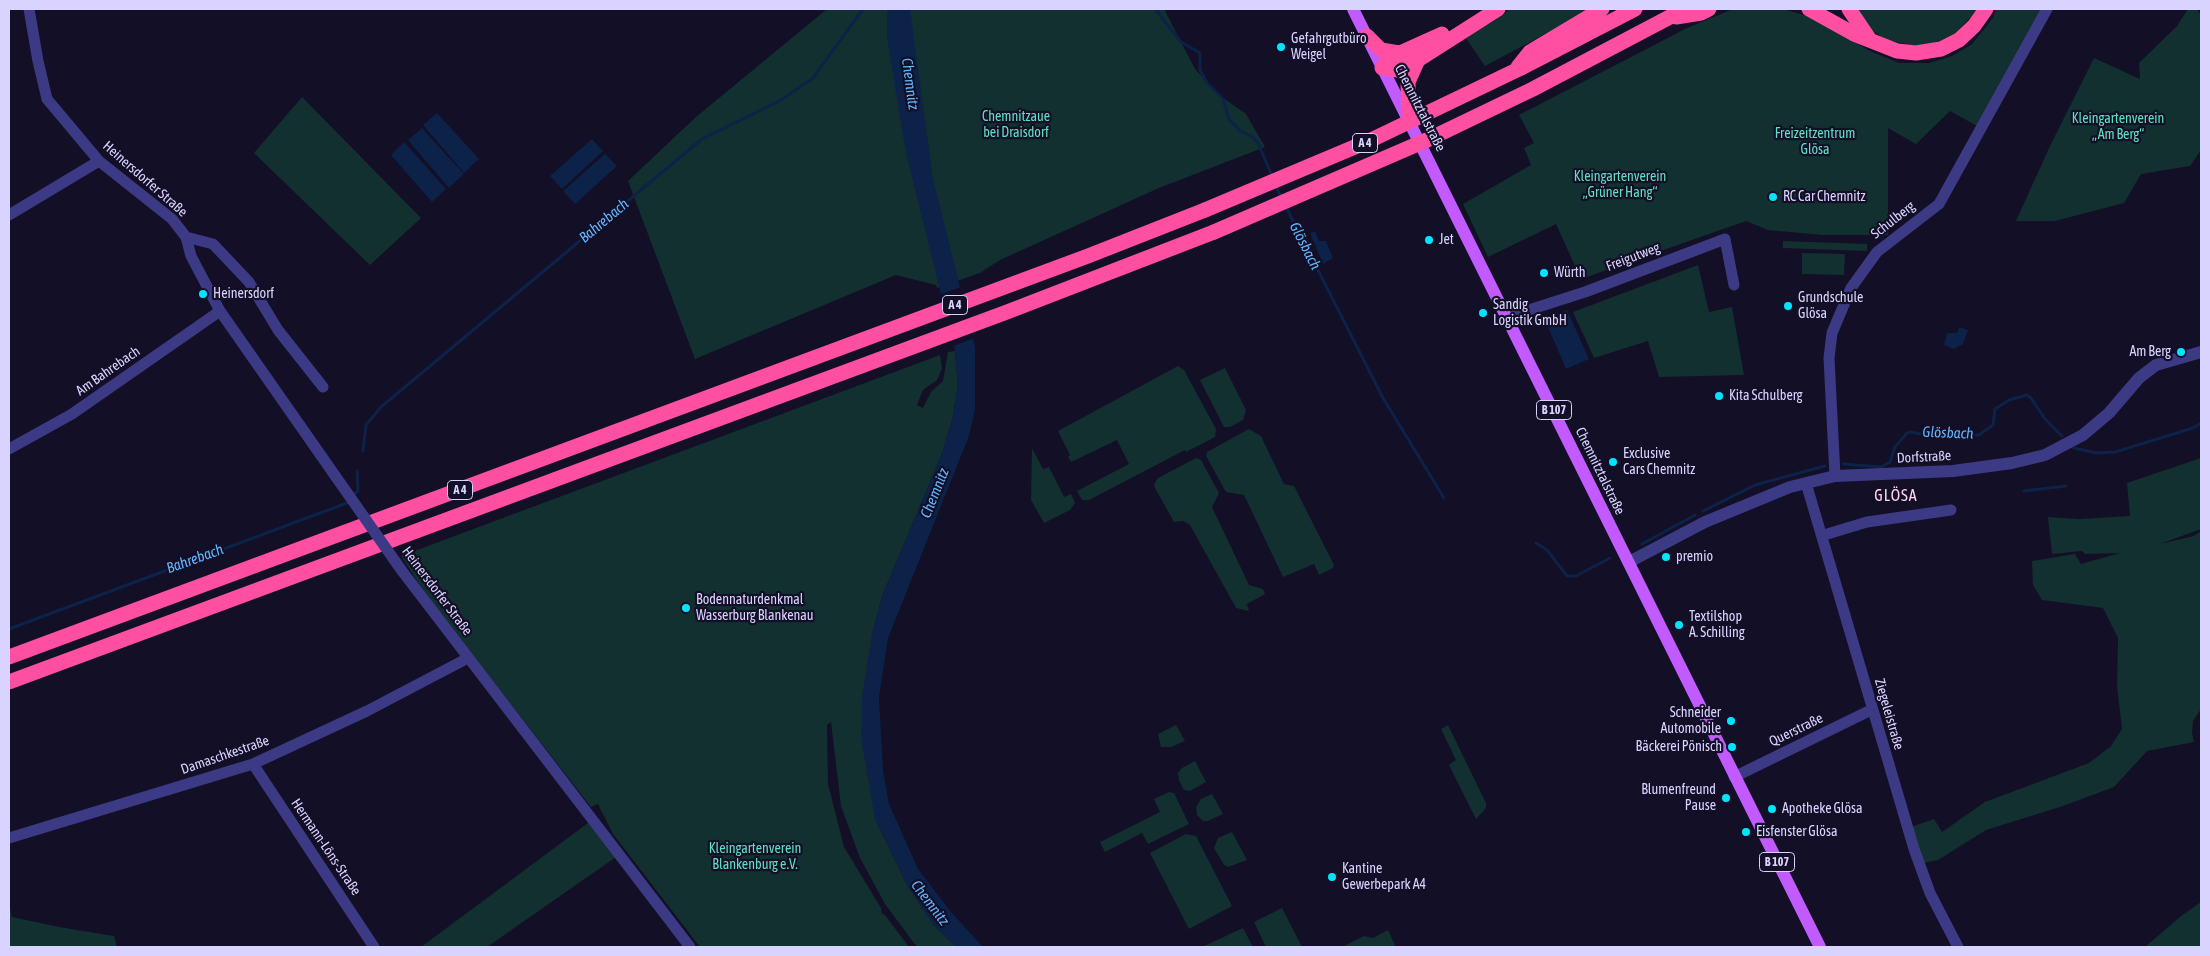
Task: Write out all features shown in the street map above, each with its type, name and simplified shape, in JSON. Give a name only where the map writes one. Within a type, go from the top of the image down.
[{"type":"highway","points":[[1382,68],[1398,70],[1418,60],[1473,23],[1498,9]]},
{"type":"highway","points":[[1519,68],[1530,52],[1602,9]]},
{"type":"highway","name":"A 4","points":[[9,658],[999,289],[1205,210],[1370,141],[1635,9]]},
{"type":"highway","name":"A 4","points":[[9,682],[1008,312],[1214,232],[1380,162],[1533,89],[1685,9]]},
{"type":"highway","points":[[1669,18],[1701,13],[1709,9]]},
{"type":"highway","points":[[1809,9],[1854,34],[1907,53],[1941,49],[1967,34],[1986,9]]},
{"type":"highway","points":[[1849,9],[1870,40]]},
{"type":"highway","points":[[1382,68],[1391,57],[1399,53],[1459,26],[1473,23]]},
{"type":"highway","points":[[1367,36],[1381,50],[1399,53]]},
{"type":"highway","points":[[1409,121],[1408,82],[1418,60]]},
{"type":"main road","name":"Chemnitztalstraße","points":[[1353,9],[1820,947]]},
{"type":"street","name":"Heinersdorfer Straße","points":[[29,9],[47,99],[99,162],[172,220],[186,237],[191,256],[220,311],[402,571],[690,947]]},
{"type":"street","name":"Schulberg","points":[[1835,476],[1829,358],[1832,333],[1850,288],[1877,252],[1939,204],[2047,9]]},
{"type":"street","points":[[9,214],[99,162]]},
{"type":"street","name":"Heinersdorfer Straße","points":[[186,237],[213,244],[248,282],[278,330],[323,387]]},
{"type":"street","name":"Freigutweg","points":[[1507,317],[1585,292],[1725,239],[1734,285]]},
{"type":"street","name":"Am Bahrebach","points":[[9,449],[72,414],[220,311]]},
{"type":"street","name":"Dorfstraße","points":[[1629,562],[1722,514],[1771,494],[1806,483],[1835,476],[1953,471],[2012,463],[2045,455],[2083,435],[2102,420],[2139,378],[2156,365],[2201,352]]},
{"type":"street","name":"Ziegeleistraße","points":[[1806,483],[1824,535],[1871,710],[1917,858],[1930,893],[1958,947]]},
{"type":"street","points":[[1824,535],[1867,522],[1951,510]]},
{"type":"street","name":"Damaschkestraße","points":[[9,838],[253,764],[367,711],[468,658]]},
{"type":"street","name":"Querstraße","points":[[1734,777],[1871,710]]},
{"type":"street","name":"Hermann-Löns-Straße","points":[[253,764],[374,947]]},
{"type":"green space","name":"Chemnitzaue bei Draisdorf","points":[[827,9],[1164,9],[1195,69],[1219,95],[1246,114],[1265,147],[1159,188],[1000,260],[980,273],[937,288],[936,285],[896,275],[695,359],[628,181],[696,117]]},
{"type":"green space","points":[[1510,9],[1592,9],[1485,66],[1465,37],[1494,21]]},
{"type":"green space","points":[[1733,9],[1783,9],[1814,18],[1870,51],[1899,63],[1929,63],[1952,56],[1972,44],[1993,18],[1996,9],[2043,9],[1977,126],[1950,111],[1916,144],[1888,128],[1888,235],[1823,235],[1768,230],[1746,221],[1581,279],[1556,224],[1488,257],[1463,204],[1531,165],[1524,148],[1534,143],[1519,115],[1687,28]]},
{"type":"green space","points":[[1854,9],[1978,9],[1955,34],[1935,43],[1915,46],[1886,40],[1870,29]]},
{"type":"green space","name":"Kleingartenverein „Am Berg“","points":[[2188,9],[2197,9],[2201,15],[2201,150],[2190,166],[2141,174],[2124,203],[2055,221],[2016,221],[2049,148],[2094,58],[2140,79],[2139,63],[2177,26]]},
{"type":"green space","points":[[302,97],[421,218],[370,265],[254,153]]},
{"type":"green space","points":[[1783,241],[1867,244],[1867,251],[1783,248]]},
{"type":"green space","points":[[1802,253],[1845,254],[1844,275],[1802,274]]},
{"type":"green space","points":[[1698,265],[1709,312],[1732,307],[1744,375],[1659,377],[1648,341],[1594,358],[1573,312]]},
{"type":"green space","name":"Kleingartenverein Blankenburg e.V.","points":[[955,351],[958,385],[952,421],[941,456],[883,594],[872,634],[875,819],[907,885],[933,924],[956,947],[917,947],[885,904],[860,858],[841,806],[831,722],[827,725],[828,784],[844,847],[881,908],[882,914],[885,915],[909,947],[700,947],[613,834],[598,804],[591,807],[428,598],[401,556],[940,355],[942,369],[937,380],[923,390],[917,405],[923,408],[931,392],[943,381],[948,352]]},
{"type":"green space","points":[[1178,366],[1184,370],[1216,429],[1215,437],[1186,452],[1185,450],[1089,500],[1082,500],[1077,491],[1129,464],[1117,440],[1071,462],[1068,457],[1070,455],[1058,431]]},
{"type":"green space","points":[[1225,368],[1246,410],[1243,420],[1230,427],[1224,427],[1200,380]]},
{"type":"green space","points":[[1249,429],[1261,436],[1284,484],[1294,486],[1334,565],[1333,568],[1319,575],[1314,564],[1283,577],[1244,495],[1226,492],[1206,456],[1207,452]]},
{"type":"green space","points":[[1032,448],[1043,469],[1049,467],[1064,497],[1071,494],[1075,503],[1070,510],[1044,523],[1031,500]]},
{"type":"green space","points":[[1196,458],[1201,460],[1219,493],[1212,507],[1249,585],[1263,589],[1265,594],[1247,604],[1249,611],[1236,608],[1190,525],[1183,521],[1174,522],[1155,488],[1154,484],[1158,478]]},
{"type":"green space","points":[[2201,458],[2201,529],[2160,544],[2194,536],[2201,531],[2201,709],[2193,721],[2192,733],[2194,742],[2147,751],[2114,787],[2063,806],[1986,830],[1938,860],[1923,863],[1911,827],[1934,819],[1942,832],[1985,802],[2089,763],[2111,746],[2122,729],[2117,686],[2118,638],[2103,608],[2042,600],[2033,585],[2032,561],[2075,554],[2081,564],[2120,553],[2085,554],[2082,551],[2052,554],[2048,517],[2079,519],[2130,516],[2127,483]]},
{"type":"green space","points":[[1176,725],[1185,741],[1171,747],[1161,747],[1158,734]]},
{"type":"green space","points":[[1448,725],[1486,803],[1486,808],[1476,819],[1449,765],[1456,760],[1441,729]]},
{"type":"green space","points":[[1195,761],[1206,782],[1190,791],[1184,790],[1178,773],[1182,768]]},
{"type":"green space","points":[[1169,792],[1174,793],[1189,824],[1148,844],[1142,833],[1105,852],[1100,842],[1160,812],[1154,799]]},
{"type":"green space","points":[[1212,794],[1223,814],[1208,821],[1203,821],[1197,815],[1196,807],[1201,799]]},
{"type":"green space","points":[[588,823],[616,857],[487,947],[421,947]]},
{"type":"green space","points":[[1232,832],[1247,860],[1228,867],[1224,865],[1214,848],[1218,838]]},
{"type":"green space","points":[[1186,834],[1196,836],[1232,906],[1189,929],[1150,853]]},
{"type":"green space","points":[[2201,902],[2201,947],[2145,947],[2181,916]]},
{"type":"green space","points":[[9,904],[12,917],[114,936],[117,947],[9,947]]},
{"type":"green space","points":[[1282,908],[1302,947],[1266,947],[1254,922]]},
{"type":"green space","points":[[1243,928],[1253,947],[1202,947]]},
{"type":"green space","points":[[1388,930],[1395,945],[1392,947],[1342,947],[1364,936],[1373,938]]},
{"type":"water","name":"Chemnitz","points":[[887,9],[910,9],[933,179],[975,347],[975,409],[969,436],[888,638],[879,697],[883,771],[889,804],[918,869],[951,912],[983,947],[956,947],[933,924],[907,885],[875,819],[861,738],[862,697],[872,634],[883,594],[941,456],[952,421],[958,385],[955,351],[906,153],[887,38]]},
{"type":"water","points":[[437,113],[479,159],[464,173],[423,125]]},
{"type":"water","points":[[422,128],[464,174],[449,188],[408,140]]},
{"type":"water","points":[[592,139],[603,151],[562,189],[550,176]]},
{"type":"water","points":[[404,142],[446,189],[432,202],[391,155]]},
{"type":"water","points":[[605,154],[617,166],[575,204],[563,191]]},
{"type":"water","points":[[1315,231],[1319,241],[1326,241],[1333,258],[1323,264],[1310,233]]},
{"type":"water","points":[[1567,310],[1589,359],[1566,369],[1545,320]]},
{"type":"water","points":[[1959,327],[1968,330],[1963,344],[1954,349],[1944,345],[1947,333],[1957,333]]},
{"type":"pier","points":[[963,286],[975,338],[951,347],[939,295]]},
{"type":"waterway","name":"Bahrebach","points":[[363,451],[366,425],[381,407],[702,139],[781,100],[813,78],[863,9]]},
{"type":"waterway","name":"Glösbach","points":[[1155,9],[1181,42],[1200,53],[1200,70],[1207,83],[1223,99],[1229,119],[1240,131],[1251,136],[1258,143],[1272,176]]},
{"type":"waterway","name":"Glösbach","points":[[1275,184],[1282,199]]},
{"type":"waterway","name":"Glösbach","points":[[1286,207],[1383,398],[1444,498]]},
{"type":"waterway","name":"Glösbach","points":[[1843,464],[1881,467],[1890,462],[1895,447],[1907,433],[1911,432],[1925,435],[1979,435],[1993,425],[1995,409],[2009,400],[2027,395],[2045,419],[2062,436]]},
{"type":"waterway","name":"Glösbach","points":[[2074,448],[2097,453],[2115,452],[2193,428],[2201,423]]},
{"type":"waterway","name":"Glösbach","points":[[1703,511],[1755,485],[1825,466]]},
{"type":"waterway","name":"Bahrebach","points":[[353,495],[358,491],[357,471]]},
{"type":"waterway","points":[[2024,491],[2066,486]]},
{"type":"waterway","name":"Bahrebach","points":[[9,629],[347,503],[349,500]]},
{"type":"waterway","name":"Glösbach","points":[[1642,544],[1695,515]]},
{"type":"waterway","name":"Glösbach","points":[[1536,543],[1547,550],[1567,576],[1576,576],[1610,558]]},
{"type":"place","name":"Gefahrgutbüro Weigel","points":[[1281,47]]},
{"type":"place","name":"RC Car Chemnitz","points":[[1773,197]]},
{"type":"place","name":"Jet","points":[[1429,240]]},
{"type":"place","name":"Würth","points":[[1544,273]]},
{"type":"place","name":"Heinersdorf","points":[[203,294]]},
{"type":"place","name":"Grundschule Glösa","points":[[1788,306]]},
{"type":"place","name":"Sandig Logistik GmbH","points":[[1483,313]]},
{"type":"place","name":"Am Berg","points":[[2181,352]]},
{"type":"place","name":"Kita Schulberg","points":[[1719,396]]},
{"type":"place","name":"Exclusive Cars Chemnitz","points":[[1613,462]]},
{"type":"place","name":"premio","points":[[1666,557]]},
{"type":"place","name":"Bodennaturdenkmal Wasserburg Blankenau","points":[[686,608]]},
{"type":"place","name":"Textilshop A. Schilling","points":[[1679,625]]},
{"type":"place","name":"Schneider Automobile","points":[[1731,721]]},
{"type":"place","name":"Bäckerei Pönisch","points":[[1732,747]]},
{"type":"place","name":"Blumenfreund Pause","points":[[1726,798]]},
{"type":"place","name":"Apotheke Glösa","points":[[1772,809]]},
{"type":"place","name":"Eisfenster Glösa","points":[[1746,832]]},
{"type":"place","name":"Kantine Gewerbepark A4","points":[[1332,877]]},
{"type":"district","name":"GLÖSA","points":[[1896,496]]},
{"type":"park label","name":"Freizeitzentrum Glösa","points":[[1815,142]]},
{"type":"park label","name":"Kleingartenverein „Grüner Hang“","points":[[1620,186]]}]
